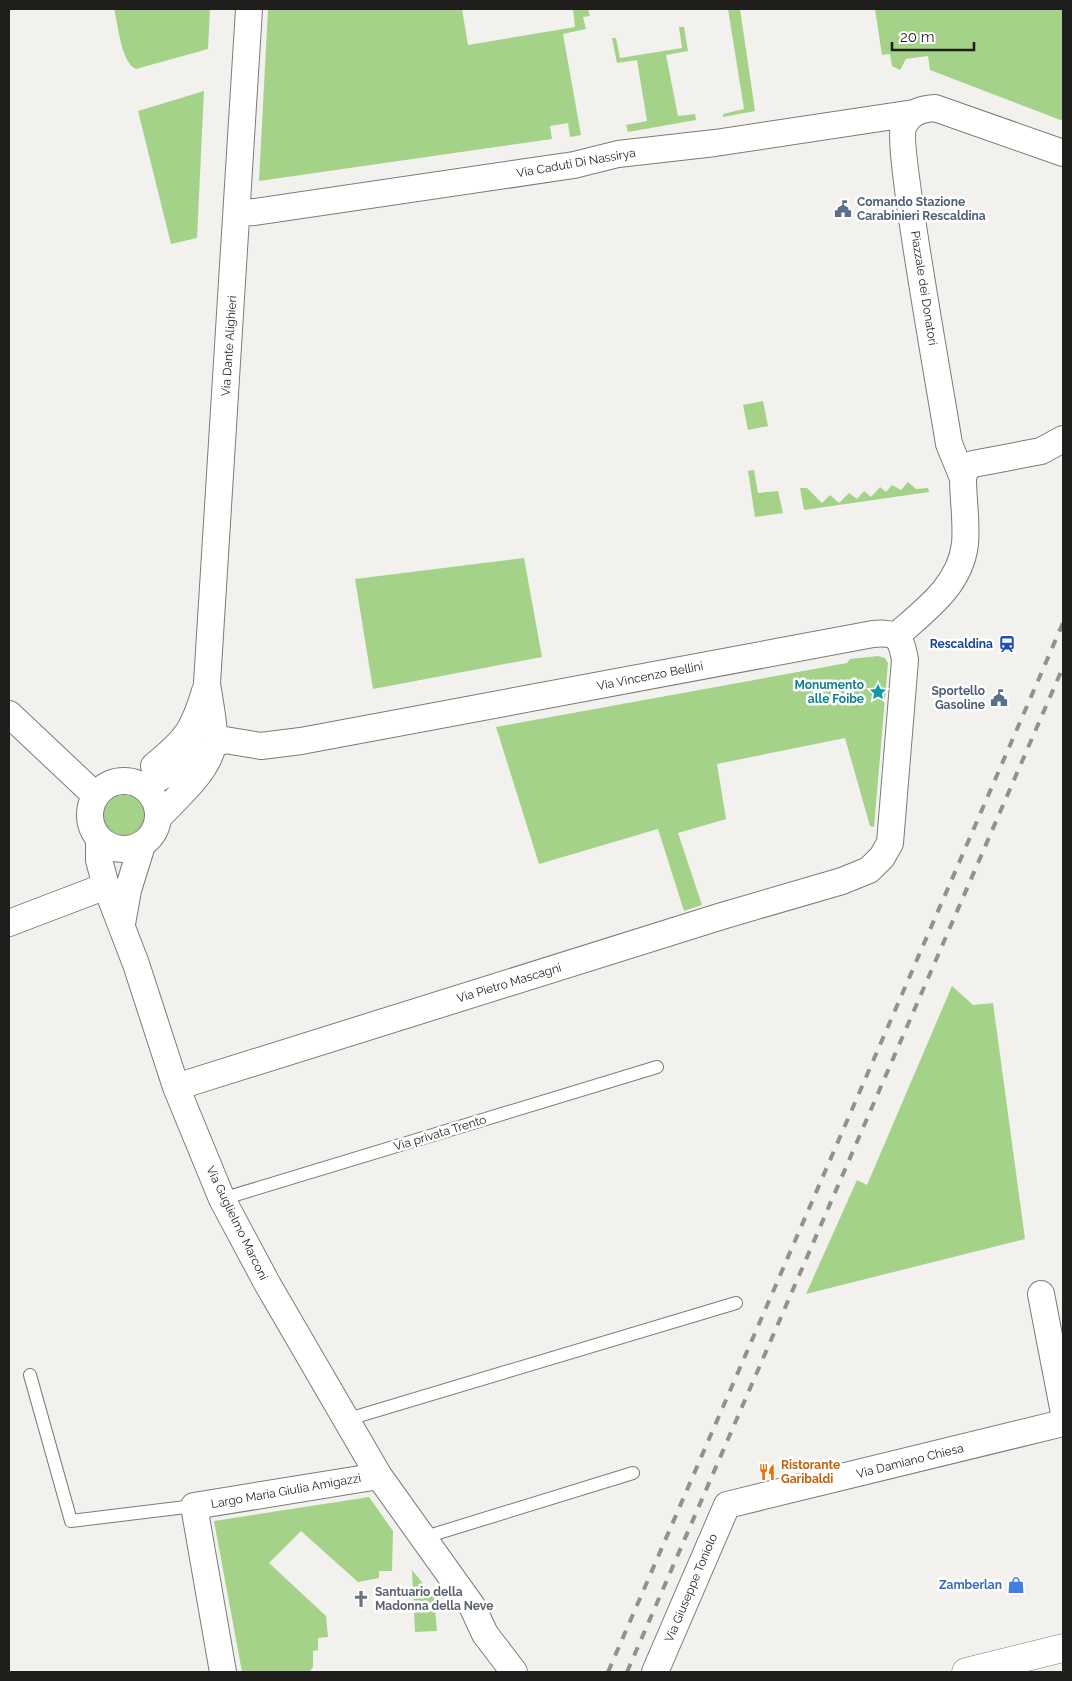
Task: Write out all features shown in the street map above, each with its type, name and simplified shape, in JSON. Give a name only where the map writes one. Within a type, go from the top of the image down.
[{"type":"street","name":"Via Dante Alighieri","points":[[214,744],[207,683],[249,9]]},
{"type":"street","points":[[914,113],[922,109],[935,108],[1063,153]]},
{"type":"street","name":"Via Caduti Di Nassirya","points":[[237,213],[255,212],[574,165],[618,154],[715,143],[914,113]]},
{"type":"street","name":"Piazzale dei Donatori","points":[[914,113],[903,125],[902,136],[908,192],[949,444],[962,478]]},
{"type":"street","points":[[896,636],[938,599],[948,588],[959,568],[965,543],[962,478],[966,469],[973,464],[1041,452],[1063,439]]},
{"type":"street","name":"Via Vincenzo Bellini","points":[[140,784],[214,744],[225,740],[261,746],[301,741],[856,637],[888,633],[896,636]]},
{"type":"street","name":"Via Pietro Mascagni","points":[[176,1086],[722,916],[842,881],[869,870],[882,857],[890,843],[905,660],[901,643],[896,636]]},
{"type":"street","name":"Via Dante Alighieri","points":[[140,784],[177,747],[190,731],[196,719],[207,683]]},
{"type":"street","points":[[9,714],[96,795]]},
{"type":"street","points":[[159,817],[158,806],[140,784],[113,782],[103,787],[90,806],[92,829],[99,839],[108,846],[119,849],[131,849],[142,845],[150,837],[159,817],[209,759],[214,744]]},
{"type":"street","name":"Via Guglielmo Marconi","points":[[99,839],[99,889],[122,925],[176,1086],[222,1199],[268,1285],[379,1476]]},
{"type":"street","name":"Via Guglielmo Marconi","points":[[122,925],[128,890],[142,845]]},
{"type":"street","points":[[9,923],[99,889]]},
{"type":"street","points":[[1041,1294],[1063,1408]]},
{"type":"street","name":"Via Damiano Chiesa","points":[[727,1505],[1063,1423]]},
{"type":"street","name":"Largo Maria Giulia Amigazzi","points":[[223,1672],[194,1506],[379,1476],[472,1606],[485,1634],[514,1672]]},
{"type":"street","name":"Via Giuseppe Toniolo","points":[[655,1672],[727,1505]]},
{"type":"street","points":[[966,1672],[1063,1648]]},
{"type":"lane","name":"Via privata Trento","points":[[222,1199],[657,1067]]},
{"type":"lane","points":[[345,1420],[736,1303]]},
{"type":"lane","name":"Largo Maria Giulia Amigazzi","points":[[30,1376],[71,1521],[194,1506]]},
{"type":"lane","points":[[422,1538],[632,1473]]},
{"type":"green space","points":[[114,9],[210,9],[208,49],[136,69],[127,59],[124,51]]},
{"type":"green space","points":[[268,9],[462,9],[468,45],[575,27],[573,9],[588,9],[590,16],[583,17],[586,29],[563,34],[581,135],[570,137],[568,123],[550,126],[552,139],[259,181]]},
{"type":"green space","points":[[728,9],[740,9],[755,111],[723,117],[723,114],[744,109]]},
{"type":"green space","points":[[875,9],[1063,9],[1063,121],[930,70],[928,56],[906,59],[900,70],[892,66],[890,54],[882,55]]},
{"type":"green space","points":[[679,27],[684,27],[688,51],[666,55],[678,116],[695,114],[696,120],[628,132],[626,125],[647,121],[637,60],[617,63],[612,38],[616,38],[620,58],[682,48]]},
{"type":"green space","points":[[204,91],[197,238],[171,244],[138,111]]},
{"type":"green space","points":[[763,401],[768,426],[748,430],[743,405]]},
{"type":"green space","points":[[754,470],[758,493],[778,491],[783,513],[755,517],[748,471]]},
{"type":"green space","points":[[908,482],[916,489],[928,488],[929,492],[804,510],[800,488],[807,488],[822,503],[830,495],[839,503],[849,493],[857,499],[864,491],[871,497],[880,487],[886,492],[892,485],[901,490]]},
{"type":"green space","points":[[524,558],[542,657],[373,689],[355,579]]},
{"type":"green space","points":[[878,656],[885,658],[888,663],[874,827],[870,826],[845,738],[717,764],[726,819],[678,833],[702,905],[684,911],[658,829],[539,864],[496,727],[847,663],[850,659]]},
{"type":"green space","points":[[120,795],[128,795],[139,801],[145,816],[139,831],[128,837],[120,837],[109,831],[103,820],[103,812],[109,801]]},
{"type":"green space","points":[[952,986],[973,1005],[993,1003],[1025,1239],[806,1294],[857,1180],[867,1185]]},
{"type":"green space","points":[[369,1497],[393,1531],[392,1571],[379,1571],[379,1578],[358,1582],[301,1531],[269,1563],[326,1616],[328,1637],[318,1638],[318,1650],[313,1651],[313,1667],[309,1672],[242,1672],[214,1521]]},
{"type":"green space","points":[[412,1570],[434,1597],[437,1631],[415,1632]]},
{"type":"railway","points":[[608,1672],[1063,623]]},
{"type":"railway","points":[[627,1672],[1063,667]]},
{"type":"place","name":"Comando Stazione Carabinieri Rescaldina","points":[[843,209]]},
{"type":"place","name":"Rescaldina","points":[[1007,644]]},
{"type":"place","name":"Monumento alle Foibe","points":[[878,692]]},
{"type":"place","name":"Sportello Gasoline","points":[[999,698]]},
{"type":"place","name":"Ristorante Garibaldi","points":[[767,1472]]},
{"type":"place","name":"Zamberlan","points":[[1016,1585]]},
{"type":"place","name":"Santuario della Madonna della Neve","points":[[361,1599]]}]
